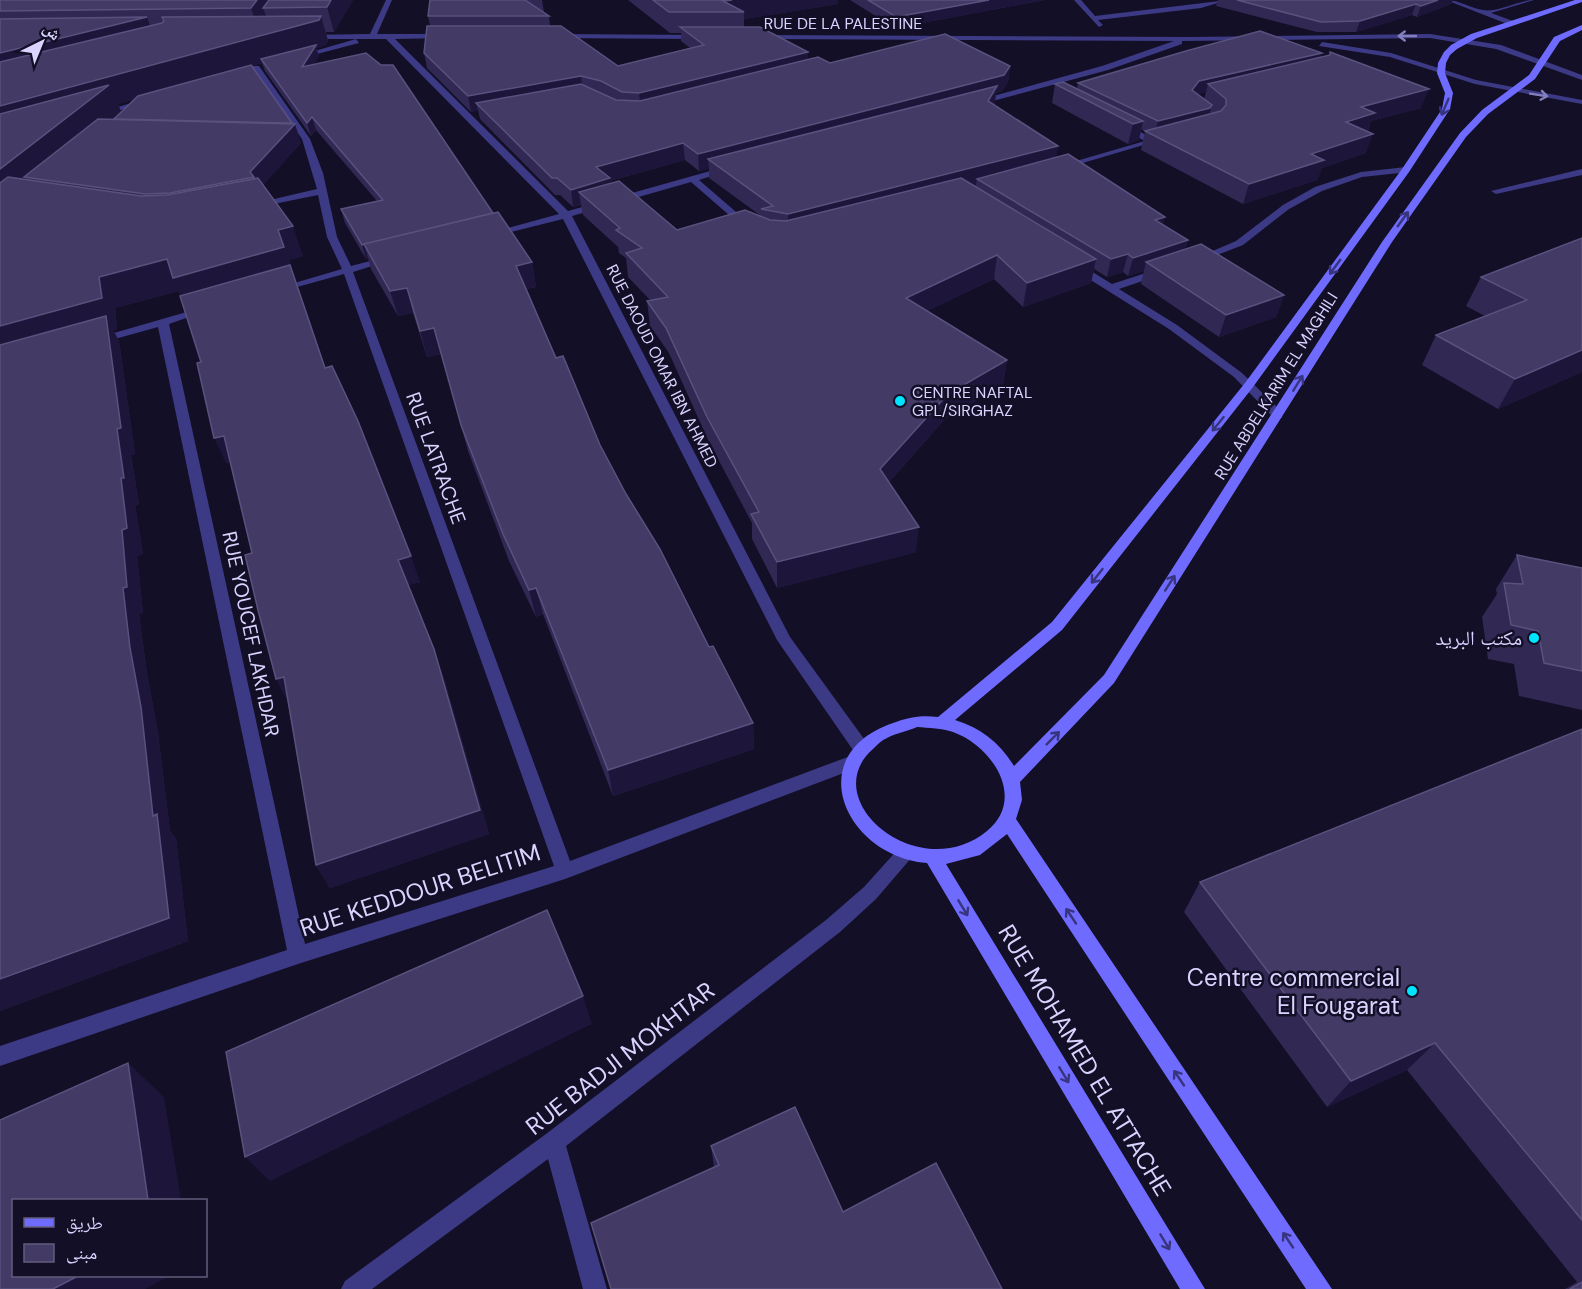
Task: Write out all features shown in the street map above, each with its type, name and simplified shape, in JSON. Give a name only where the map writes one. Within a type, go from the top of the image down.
[{"type":"street","points":[[373,36],[389,0]]},
{"type":"street","points":[[1077,0],[1111,38]]},
{"type":"street","points":[[1093,18],[1201,6],[1225,0]]},
{"type":"street","points":[[1449,0],[1510,23]]},
{"type":"street","points":[[1485,13],[1531,0]]},
{"type":"street","points":[[941,723],[1057,626],[1249,385],[1406,170],[1448,104],[1449,93],[1441,73],[1446,54],[1465,40],[1582,0]]},
{"type":"street","name":"RUE ABDELKARIM EL MAGHILI","points":[[1012,779],[1109,679],[1387,242],[1463,135],[1485,112],[1532,77],[1557,39],[1582,27]]},
{"type":"street","points":[[1254,37],[1414,35],[1465,40],[1498,47],[1582,78]]},
{"type":"street","points":[[288,60],[373,36]]},
{"type":"street","name":"RUE DAOUD OMAR IBN AHMED","points":[[388,36],[475,116],[566,215],[784,640],[856,755]]},
{"type":"street","points":[[295,37],[460,36]]},
{"type":"street","points":[[544,36],[712,37]]},
{"type":"street","name":"RUE DE LA PALESTINE","points":[[748,37],[1190,39],[1254,37]]},
{"type":"street","points":[[907,46],[940,37]]},
{"type":"street","points":[[1254,37],[1376,51],[1441,73],[1514,91],[1582,102]]},
{"type":"street","points":[[963,107],[1042,86],[1190,39]]},
{"type":"street","name":"RUE LATRACHE","points":[[256,69],[301,139],[322,191],[332,237],[347,269],[565,871]]},
{"type":"street","points":[[1042,86],[1052,91]]},
{"type":"street","points":[[98,114],[153,99]]},
{"type":"street","points":[[118,121],[141,102]]},
{"type":"street","points":[[1113,121],[1153,141]]},
{"type":"street","points":[[1053,170],[1165,138]]},
{"type":"street","points":[[486,235],[566,215],[736,166]]},
{"type":"street","points":[[1192,261],[1212,256],[1245,240],[1292,203],[1308,194],[1366,172],[1406,170]]},
{"type":"street","points":[[1496,191],[1582,172]]},
{"type":"street","points":[[691,178],[742,223],[758,232]]},
{"type":"street","points":[[246,207],[322,191]]},
{"type":"street","points":[[271,291],[405,255]]},
{"type":"street","points":[[1070,263],[1173,327],[1249,385],[1278,415]]},
{"type":"street","points":[[1110,288],[1172,267]]},
{"type":"street","points":[[87,344],[217,307]]},
{"type":"street","name":"RUE YOUCEF LAKHDAR","points":[[162,322],[298,955]]},
{"type":"street","points":[[917,721],[941,723],[966,730],[986,743],[1002,760],[1012,779],[1014,801],[1008,821],[996,837],[978,849],[957,856],[933,858],[906,852],[882,841],[863,824],[851,804],[847,783],[856,755],[876,734],[895,726],[917,721]]},
{"type":"street","name":"RUE KEDDOUR BELITIM","points":[[0,1056],[298,955],[565,871],[856,755]]},
{"type":"street","points":[[1008,821],[1320,1289]]},
{"type":"street","name":"RUE BADJI MOKHTAR","points":[[353,1289],[554,1142],[833,926],[870,893],[906,852]]},
{"type":"street","name":"RUE MOHAMED EL ATTACHE","points":[[933,858],[1193,1289]]},
{"type":"street","points":[[554,1142],[595,1289]]},
{"type":"building","points":[[0,0],[257,0],[251,8],[0,11]]},
{"type":"building","points":[[269,0],[331,0],[327,7],[263,8]]},
{"type":"building","points":[[430,0],[525,0],[549,16],[428,16]]},
{"type":"building","points":[[653,0],[732,0],[723,1],[744,12],[669,12]]},
{"type":"building","points":[[868,0],[989,0],[896,17]]},
{"type":"building","points":[[1237,0],[1438,0],[1421,6],[1416,4],[1360,21],[1321,22]]},
{"type":"building","points":[[321,16],[319,20],[0,106],[0,62],[162,23],[164,21],[162,17]]},
{"type":"building","points":[[147,17],[0,53],[0,19]]},
{"type":"building","points":[[427,26],[561,26],[618,66],[704,45],[680,27],[760,27],[808,52],[639,93],[622,92],[601,81],[581,76],[468,96],[424,53]]},
{"type":"building","points":[[1260,31],[1322,53],[1199,81],[1192,90],[1212,105],[1210,108],[1158,121],[1078,83],[1186,51]]},
{"type":"building","points":[[945,34],[1010,66],[1004,75],[698,154],[683,143],[596,167],[610,178],[571,190],[557,178],[552,178],[476,103],[581,84],[616,100],[640,101],[818,57],[830,63]]},
{"type":"building","points":[[316,45],[302,67],[366,53],[381,65],[393,65],[493,213],[362,245],[341,209],[383,200],[312,117],[307,123],[261,59]]},
{"type":"building","points":[[1330,52],[1429,89],[1361,107],[1375,113],[1346,122],[1373,134],[1311,154],[1324,160],[1249,184],[1145,131],[1221,111],[1226,105],[1226,99],[1208,84],[1330,55]]},
{"type":"building","points":[[251,65],[292,123],[114,119],[138,96]]},
{"type":"building","points":[[1063,82],[1143,121],[1133,124],[1055,84]]},
{"type":"building","points":[[109,85],[0,169],[0,114]]},
{"type":"building","points":[[997,86],[988,101],[1058,146],[788,214],[761,209],[773,206],[708,159]]},
{"type":"building","points":[[98,119],[295,124],[250,172],[254,177],[170,193],[145,194],[24,177]]},
{"type":"building","points":[[1068,154],[1165,217],[1155,220],[1188,240],[1133,258],[1128,254],[1111,259],[977,179]]},
{"type":"building","points":[[8,177],[141,196],[167,195],[258,178],[293,226],[278,230],[284,247],[173,278],[167,259],[99,277],[102,298],[0,326],[0,183]]},
{"type":"building","points":[[961,178],[1096,259],[1027,283],[997,255],[906,298],[1007,360],[948,394],[880,469],[919,527],[777,562],[751,514],[759,512],[707,417],[666,328],[647,301],[668,297],[626,253],[642,248],[616,230],[620,228],[579,192],[619,181],[677,230],[745,210],[770,220],[786,221]]},
{"type":"building","points":[[498,212],[532,262],[516,266],[556,358],[563,356],[600,445],[626,494],[660,549],[709,647],[713,646],[753,723],[608,770],[536,588],[529,590],[503,534],[461,425],[434,328],[420,331],[407,288],[390,291],[364,244]]},
{"type":"building","points":[[1582,238],[1582,350],[1515,379],[1436,335],[1527,300],[1481,277]]},
{"type":"building","points":[[1201,244],[1284,295],[1226,315],[1146,262]]},
{"type":"building","points":[[290,265],[325,368],[332,366],[358,421],[411,556],[398,560],[434,649],[480,810],[316,865],[284,677],[276,679],[245,555],[252,553],[224,436],[214,438],[197,363],[201,362],[180,296]]},
{"type":"building","points":[[106,316],[121,428],[117,429],[124,478],[121,478],[127,528],[122,530],[127,587],[123,588],[130,648],[141,707],[153,816],[157,814],[169,918],[0,979],[0,345]]},
{"type":"building","points":[[1517,555],[1582,568],[1582,671],[1544,663],[1538,631],[1511,625],[1504,583],[1523,584]]},
{"type":"building","name":"Centre commercial El Fougarat","points":[[1582,729],[1582,1220],[1435,1043],[1351,1081],[1200,882]]},
{"type":"building","points":[[547,910],[583,996],[245,1157],[226,1052]]},
{"type":"building","points":[[128,1063],[148,1199],[12,1199],[12,1277],[76,1277],[53,1289],[0,1289],[0,1120]]},
{"type":"building","points":[[795,1107],[843,1212],[936,1163],[1002,1289],[611,1289],[591,1223],[719,1165],[711,1146]]},
{"type":"building","points":[[1582,1282],[1582,1289],[1570,1289]]},
{"type":"place","name":"CENTRE NAFTAL GPL/SIRGHAZ","points":[[900,401]]},
{"type":"place","name":"مكتب البريد","points":[[1534,638]]},
{"type":"place","name":"Centre commercial El Fougarat","points":[[1412,991]]}]
